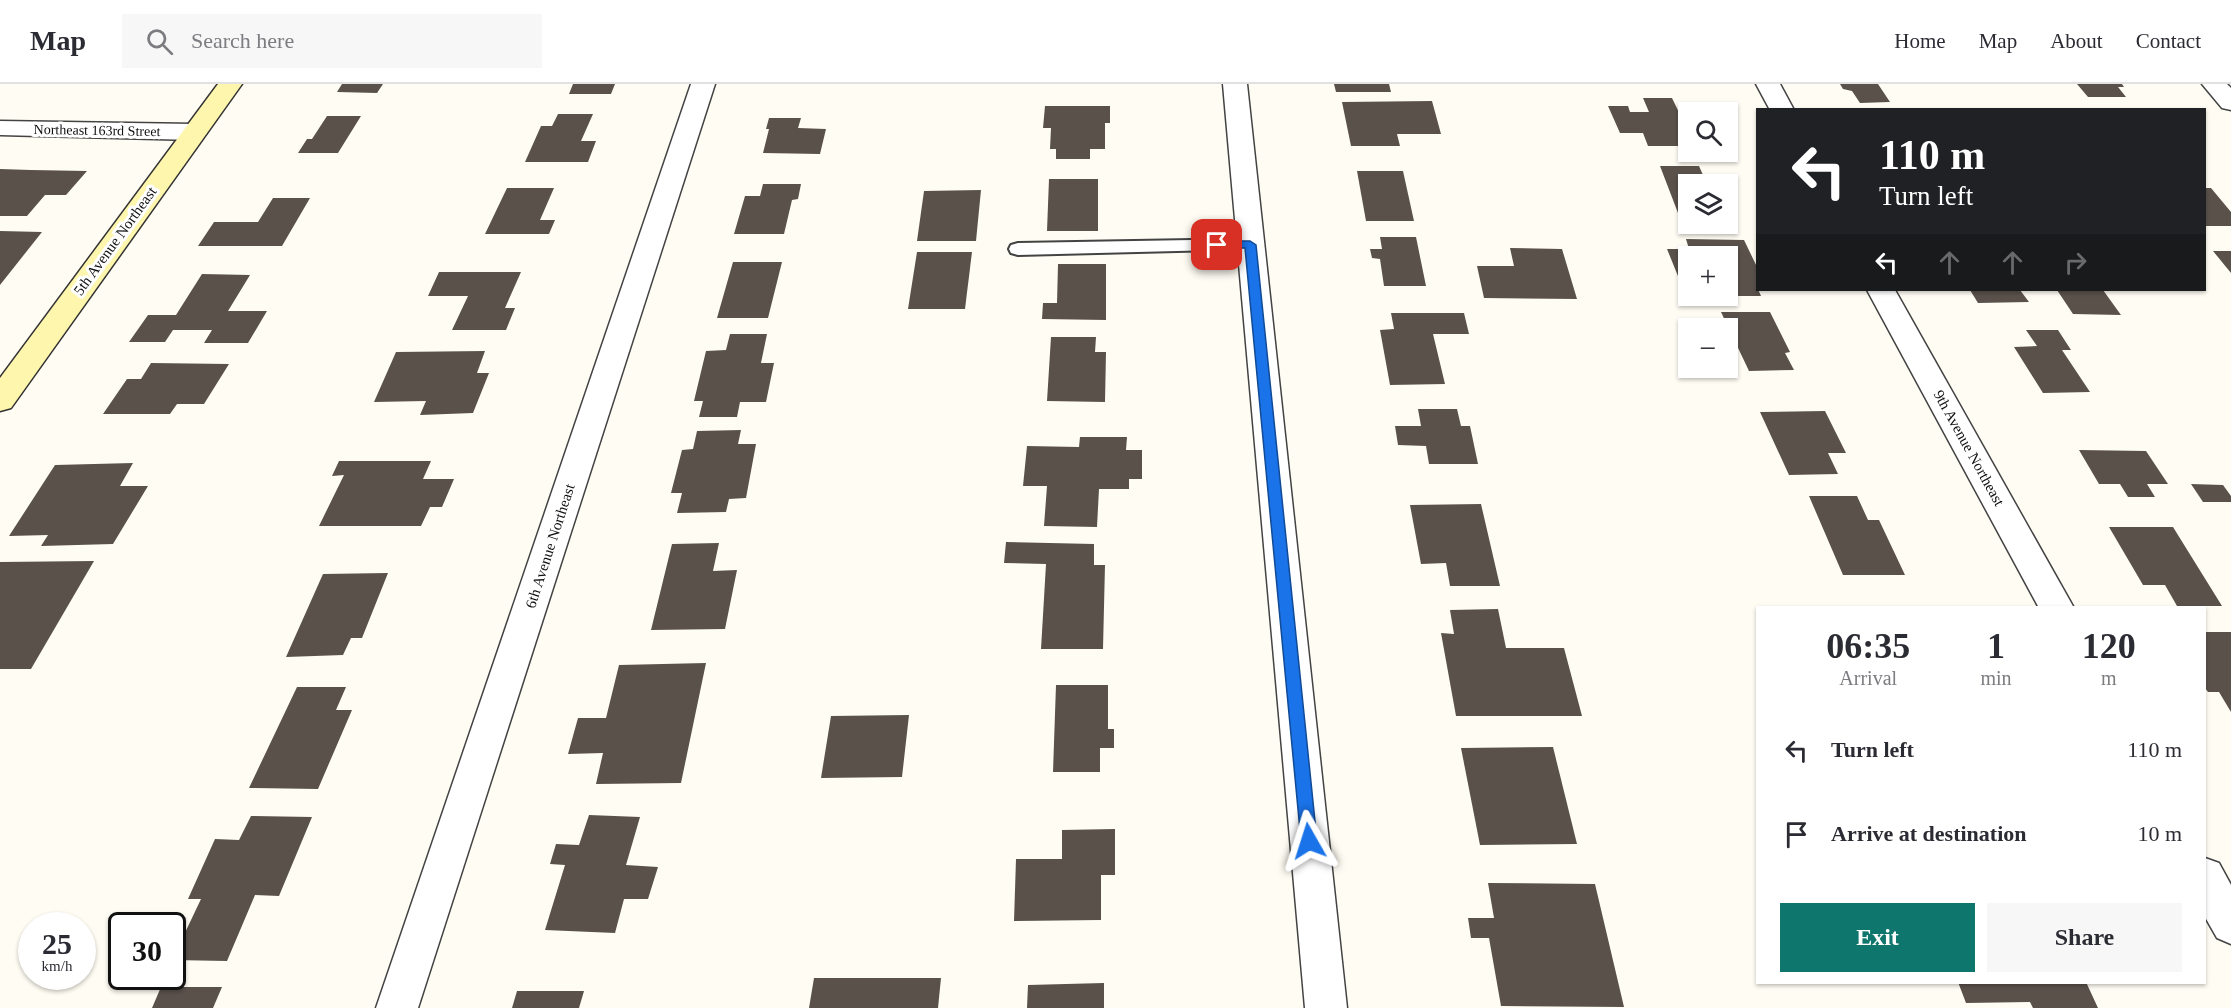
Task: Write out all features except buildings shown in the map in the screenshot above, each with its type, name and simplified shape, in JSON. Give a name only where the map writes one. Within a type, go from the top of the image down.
[{"type":"street","name":"5th Avenue Northeast","points":[[0,400],[230,84]]},
{"type":"street","name":"6th Avenue Northeast","points":[[397,1008],[703,84]]},
{"type":"street","points":[[1235,84],[1326,1008]]},
{"type":"street","points":[[1768,84],[1781,108]]},
{"type":"street","points":[[2214,84],[2231,103]]},
{"type":"street","name":"Northeast 163rd Street","points":[[0,128],[194,132]]},
{"type":"street","name":"9th Avenue Northeast","points":[[1882,291],[2055,606]]},
{"type":"street","points":[[2206,879],[2231,924]]},
{"type":"lane","points":[[1018,249],[1250,245]]},
{"type":"route","points":[[1217,245],[1250,245],[1309,841]]}]
